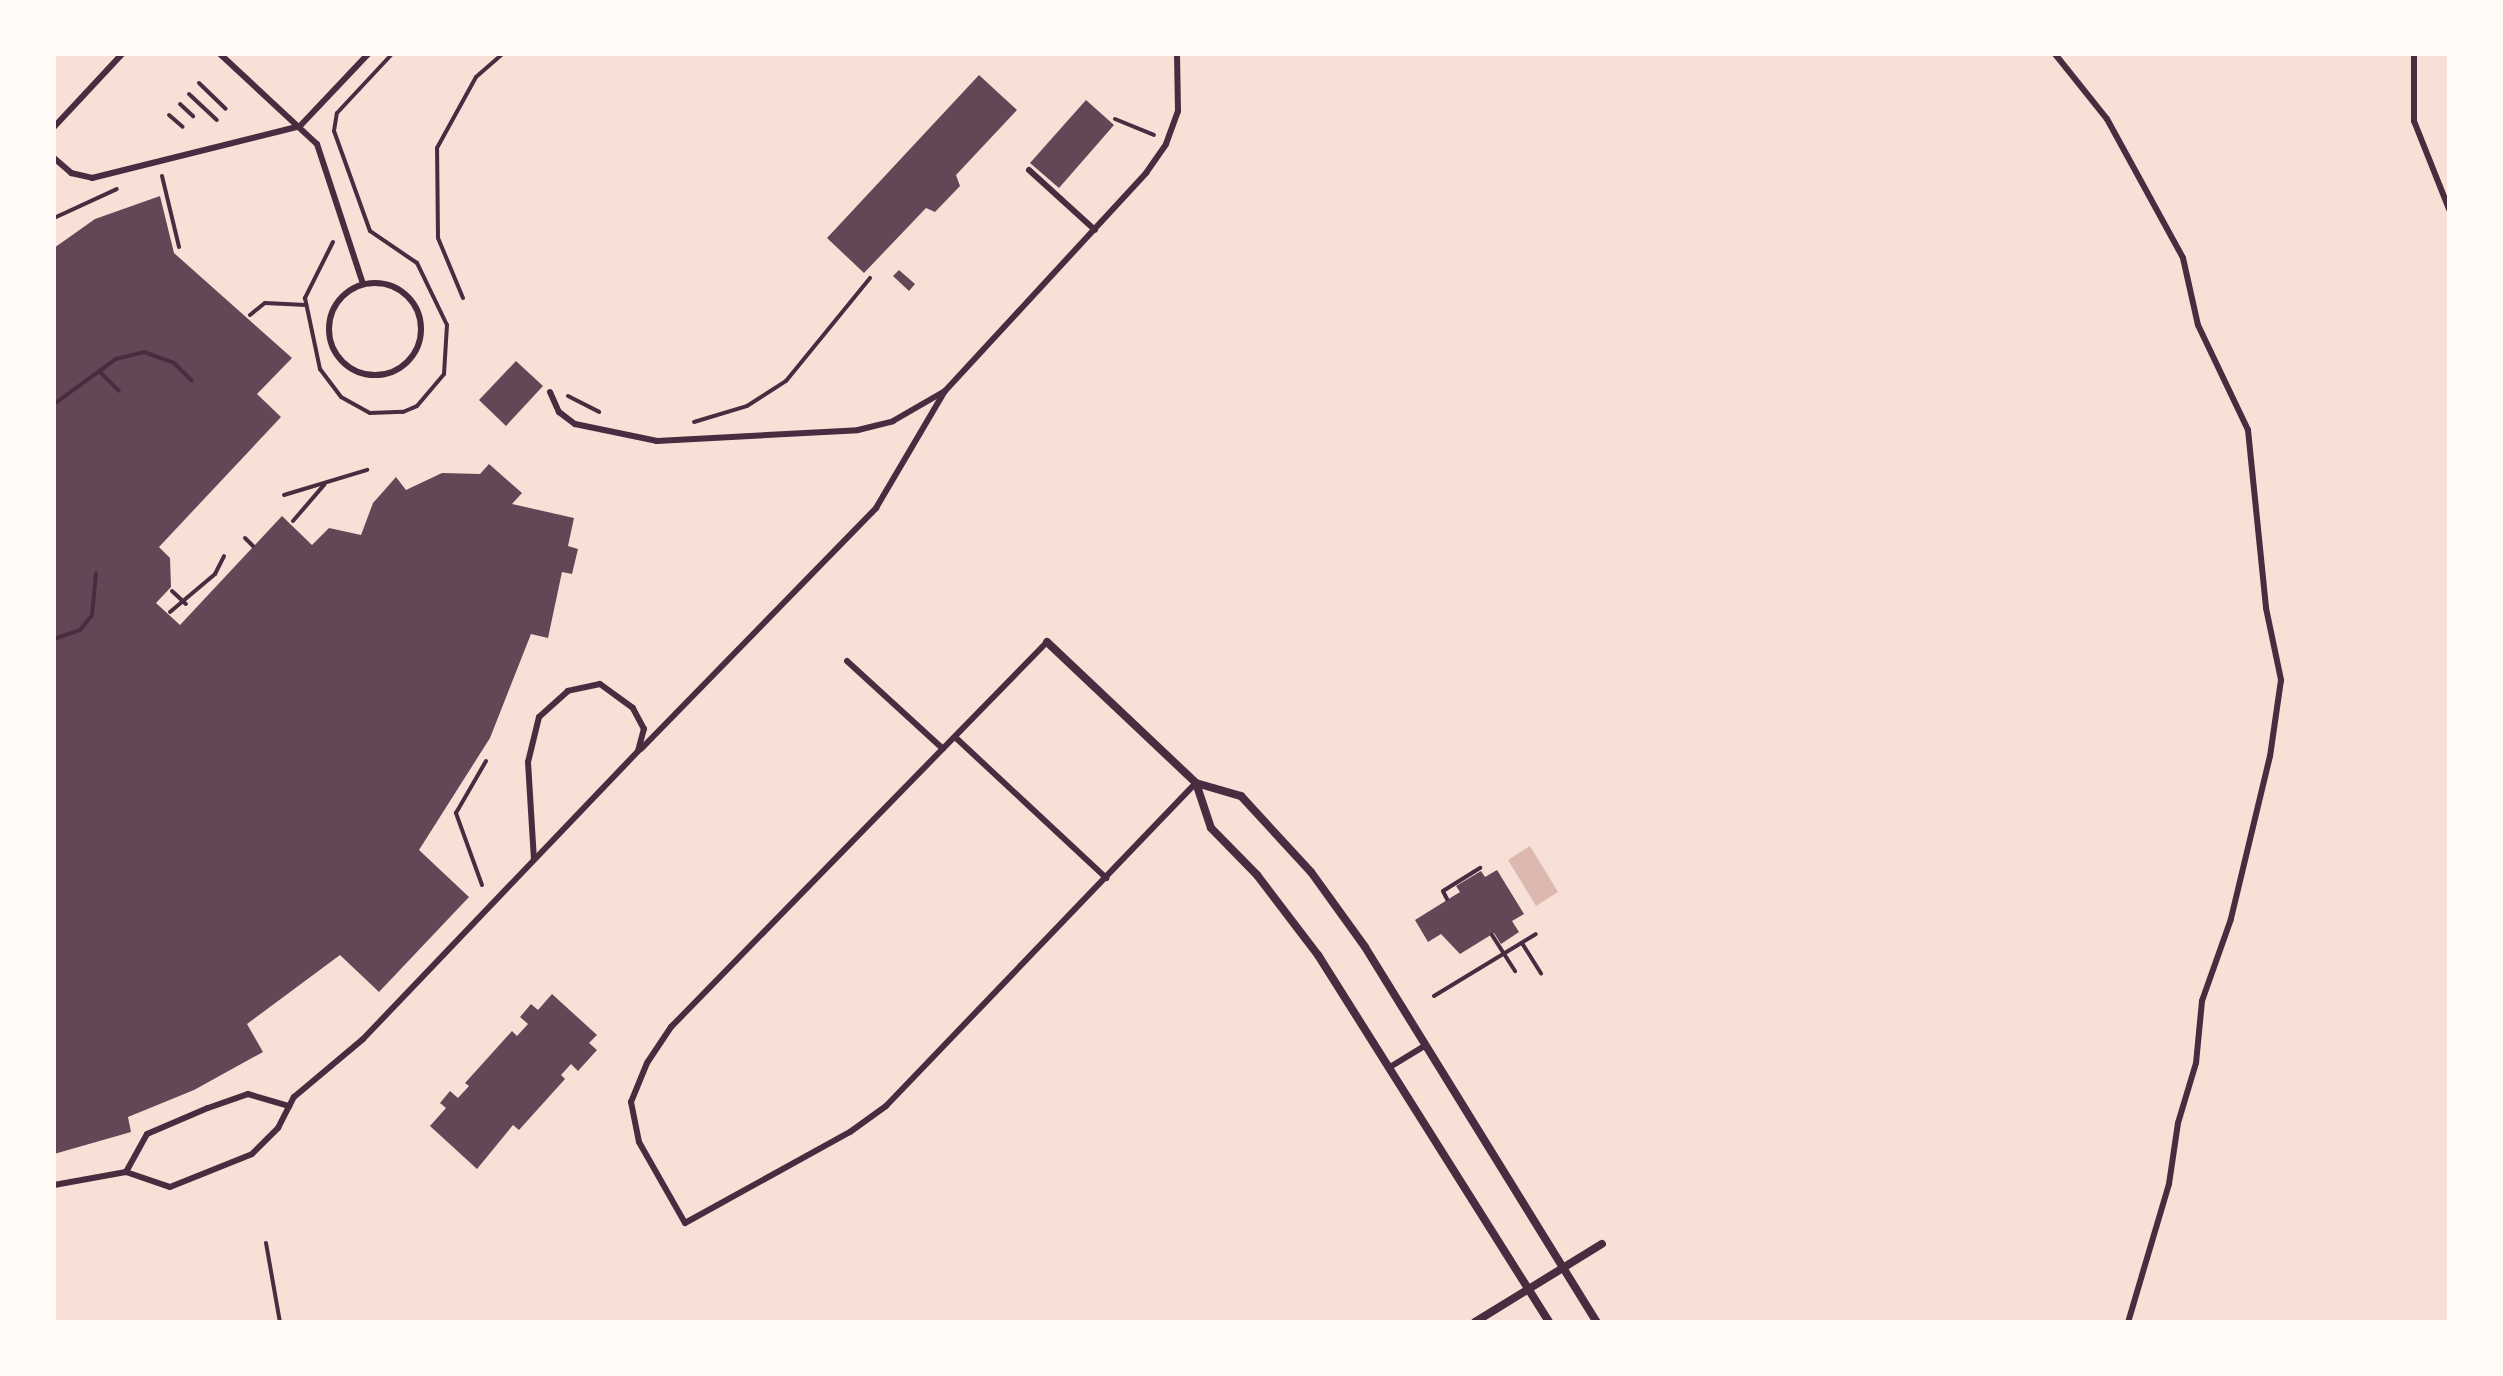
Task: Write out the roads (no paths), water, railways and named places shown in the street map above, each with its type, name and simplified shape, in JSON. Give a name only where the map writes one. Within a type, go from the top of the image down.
[{"type":"street","points":[[1047,642],[1196,783],[1241,796],[1273,829],[1342,912],[1597,1322]]},
{"type":"street","points":[[1196,783],[1211,828],[1289,915],[1390,1067],[1549,1322]]},
{"type":"street","points":[[1475,1322],[1602,1244]]},
{"type":"lane","points":[[54,127],[122,54]]},
{"type":"lane","points":[[220,54],[317,144],[363,284]]},
{"type":"lane","points":[[54,158],[71,173],[92,178],[300,126],[368,54]]},
{"type":"lane","points":[[54,1185],[126,1172],[170,1187],[252,1154],[278,1128],[289,1106],[374,1028],[638,751],[876,508],[945,391],[1146,173],[1167,141],[1178,111],[1177,54]]},
{"type":"lane","points":[[2055,54],[2107,119],[2183,258],[2198,325],[2248,430],[2266,608],[2281,680],[2270,756],[2231,919],[2202,1001],[2196,1063],[2178,1123],[2169,1184],[2128,1322]]},
{"type":"lane","points":[[2414,54],[2414,121],[2449,209]]},
{"type":"lane","points":[[1029,170],[1095,230]]},
{"type":"lane","points":[[363,284],[394,287],[416,308],[420,338],[405,364],[392,372],[377,375],[349,367],[331,343],[332,314],[350,291],[363,284]]},
{"type":"lane","points":[[553,390],[559,412],[575,424],[657,441],[858,430],[893,421],[945,391]]},
{"type":"lane","points":[[1047,642],[671,1027],[647,1063],[631,1102],[639,1142],[685,1223],[850,1132],[886,1106],[1196,783]]},
{"type":"lane","points":[[847,661],[943,749]]},
{"type":"lane","points":[[534,859],[528,762],[539,717],[568,691],[600,684],[633,708],[644,729],[638,751]]},
{"type":"lane","points":[[955,737],[1106,878]]},
{"type":"lane","points":[[1390,1067],[1426,1045]]},
{"type":"lane","points":[[126,1172],[147,1134],[208,1108],[248,1094],[289,1106]]}]
